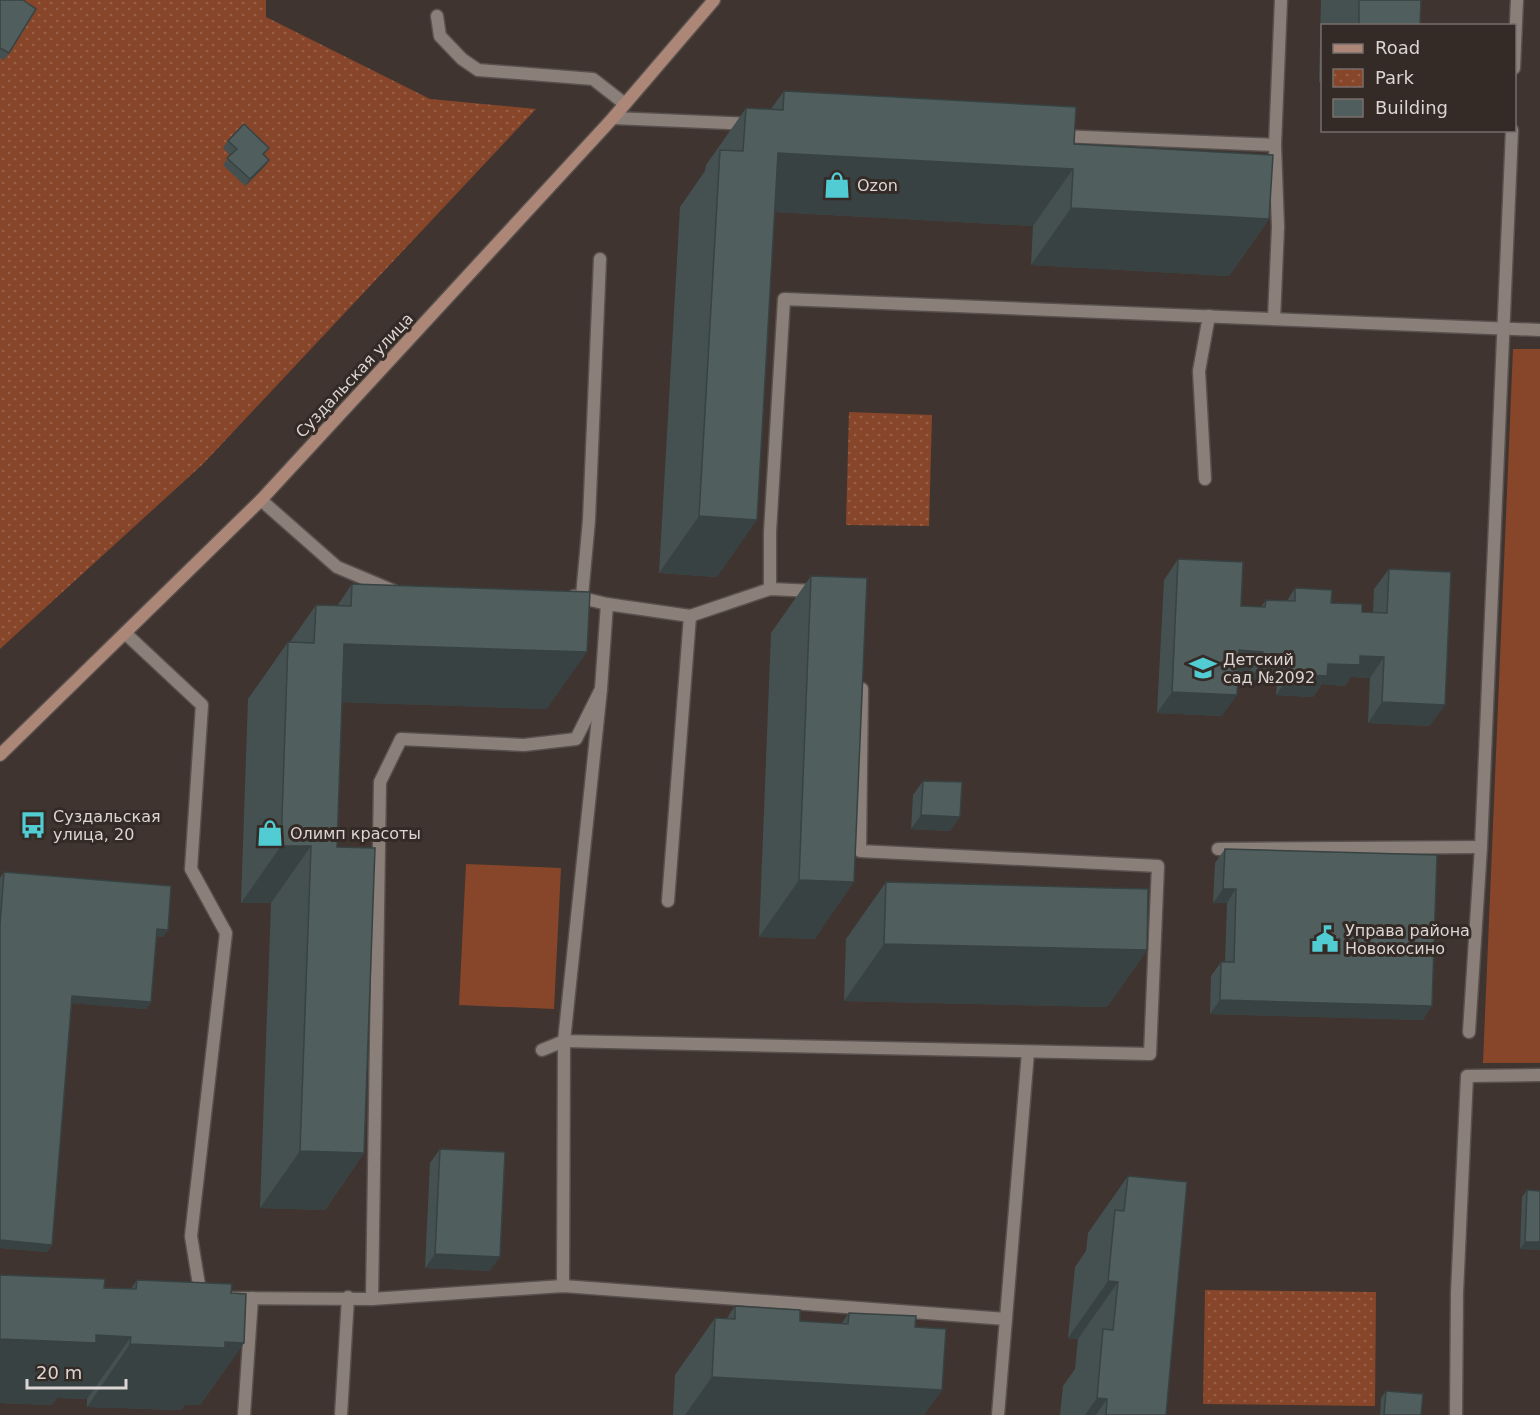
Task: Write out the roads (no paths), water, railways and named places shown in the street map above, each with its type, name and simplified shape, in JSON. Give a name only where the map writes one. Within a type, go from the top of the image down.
[{"type":"street","name":"Суздальская улица","points":[[0,755],[261,500],[613,118],[714,0]]},
{"type":"lane","points":[[1274,319],[1278,227],[1275,145],[1281,0]]},
{"type":"lane","points":[[1516,34],[1517,0]]},
{"type":"lane","points":[[437,16],[440,36],[478,70],[593,78],[625,104]]},
{"type":"lane","points":[[613,118],[763,124]]},
{"type":"lane","points":[[1469,1032],[1481,847],[1512,132]]},
{"type":"lane","points":[[1048,136],[1275,145]]},
{"type":"lane","points":[[582,596],[589,520],[600,259]]},
{"type":"lane","points":[[770,589],[770,532],[784,299],[1540,330]]},
{"type":"lane","points":[[1205,479],[1199,371],[1209,316]]},
{"type":"lane","points":[[261,500],[337,567],[392,591],[404,591]]},
{"type":"lane","points":[[558,595],[582,596],[607,604],[690,616],[770,589],[828,592]]},
{"type":"lane","points":[[563,1286],[564,1041],[601,689],[607,604]]},
{"type":"lane","points":[[668,901],[690,616]]},
{"type":"lane","points":[[125,633],[202,705],[191,869],[226,933],[191,1236],[195,1298],[348,1297],[372,1299],[563,1286],[1006,1319]]},
{"type":"lane","points":[[542,1050],[564,1041],[1150,1054],[1158,866],[860,851],[862,674]]},
{"type":"lane","points":[[372,1299],[381,782],[401,739],[524,744],[576,738],[601,689]]},
{"type":"lane","points":[[1218,849],[1481,847]]},
{"type":"lane","points":[[998,1415],[1028,1052]]},
{"type":"lane","points":[[1456,1415],[1457,1293],[1467,1076],[1540,1075]]},
{"type":"lane","points":[[342,1415],[348,1297]]},
{"type":"lane","points":[[244,1415],[252,1298]]},
{"type":"place","name":"Ozon","points":[[837,185]]},
{"type":"place","name":"Детский сад №2092","points":[[1203,668]]},
{"type":"place","name":"Суздальская улица, 20","points":[[33,825]]},
{"type":"place","name":"Олимп красоты","points":[[270,833]]},
{"type":"place","name":"Управа района Новокосино","points":[[1325,939]]}]
